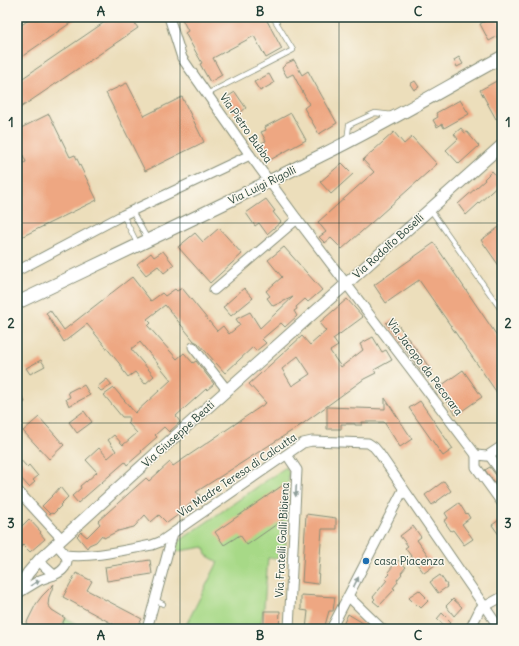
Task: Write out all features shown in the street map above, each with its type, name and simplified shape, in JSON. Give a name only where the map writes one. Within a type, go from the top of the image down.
[{"type":"main road","name":"Via Luigi Rigolli","points":[[18,301],[143,242],[347,142],[502,57]]},
{"type":"street","name":"Via Pietro Bubba","points":[[169,17],[182,58],[250,155],[346,284]]},
{"type":"street","name":"Via Rodolfo Boselli","points":[[346,284],[502,145]]},
{"type":"street","points":[[17,270],[123,215],[250,155]]},
{"type":"street","points":[[214,290],[297,219]]},
{"type":"street","name":"Via Giuseppe Beati","points":[[17,590],[28,573],[40,559],[226,390],[346,284]]},
{"type":"street","name":"Via Jacopo da Pecorara","points":[[346,284],[476,455]]},
{"type":"street","points":[[194,347],[226,390]]},
{"type":"street","name":"Via Madre Teresa di Calcutta","points":[[65,555],[88,556],[152,545],[160,542],[304,443],[312,441],[368,443],[372,445],[379,453],[500,629]]},
{"type":"street","points":[[502,446],[487,456],[476,455],[476,466],[502,503]]},
{"type":"street","name":"Via Fratelli Galli Bibiena","points":[[287,455],[297,470],[289,629]]},
{"type":"street","points":[[489,455],[502,473]]},
{"type":"street","points":[[17,490],[59,542],[67,560],[65,567]]},
{"type":"street","points":[[331,629],[349,597],[403,490]]},
{"type":"street","points":[[147,629],[173,533]]},
{"type":"street","name":"Via Madre Teresa di Calcutta","points":[[54,575],[62,571],[65,567],[88,556]]},
{"type":"street","points":[[17,594],[40,580],[54,575],[44,566],[40,559]]},
{"type":"street","points":[[349,597],[382,629]]},
{"type":"street","points":[[470,629],[480,609],[502,597]]},
{"type":"lane","points":[[207,94],[292,50],[273,17]]},
{"type":"lane","name":"Via Rodolfo Boselli","points":[[430,209],[502,311]]},
{"type":"lane","points":[[132,211],[143,242]]},
{"type":"lane","points":[[123,215],[143,242]]},
{"type":"lane","points":[[155,600],[163,604]]},
{"type":"green space","points":[[286,467],[289,473],[285,558],[268,558],[264,606],[260,629],[184,629],[218,562],[206,555],[204,547],[173,552],[175,544]]},
{"type":"green space","points":[[65,618],[85,629],[60,629]]},
{"type":"building","points":[[33,17],[79,17],[17,60],[17,28]]},
{"type":"building","points":[[112,17],[130,17],[138,28],[17,110],[17,82]]},
{"type":"building","points":[[181,17],[265,17],[282,49],[266,58],[254,36],[213,58],[222,75],[210,82],[200,64],[202,63],[185,33],[188,31]]},
{"type":"building","points":[[492,17],[496,17],[502,29],[502,34],[489,41],[480,24]]},
{"type":"building","points":[[459,57],[463,64],[457,67],[454,60]]},
{"type":"building","points":[[294,60],[302,75],[308,71],[337,123],[319,134],[304,108],[309,104],[293,74],[287,77],[282,68],[285,64]]},
{"type":"building","points":[[269,74],[274,83],[260,91],[254,82]]},
{"type":"building","points":[[502,78],[502,116],[496,119],[480,90]]},
{"type":"building","points":[[415,81],[419,87],[414,90],[410,84]]},
{"type":"building","points":[[127,83],[144,116],[182,97],[204,142],[145,171],[106,93]]},
{"type":"building","points":[[235,92],[246,108],[236,116],[224,99]]},
{"type":"building","points":[[460,100],[469,114],[444,128],[442,124],[437,127],[433,120],[438,117],[436,113]]},
{"type":"building","points":[[291,113],[306,140],[270,160],[261,143],[266,141],[261,132],[266,130],[265,127]]},
{"type":"building","points":[[49,114],[70,157],[75,155],[97,200],[17,239],[17,166],[26,162],[17,142],[17,130]]},
{"type":"building","points":[[461,128],[465,133],[467,132],[479,146],[459,164],[446,150],[458,139],[454,134]]},
{"type":"building","points":[[394,132],[404,144],[412,137],[437,164],[342,249],[331,238],[325,243],[319,237],[326,232],[318,222],[374,172],[363,160]]},
{"type":"building","points":[[342,163],[353,174],[331,194],[320,182]]},
{"type":"building","points":[[492,171],[502,182],[466,215],[458,204],[485,180],[484,179]]},
{"type":"building","points":[[266,199],[275,211],[273,212],[281,222],[267,234],[259,223],[255,226],[246,213]]},
{"type":"building","points":[[502,225],[502,270],[481,240]]},
{"type":"building","points":[[219,228],[242,254],[210,283],[178,247],[195,233],[203,242]]},
{"type":"building","points":[[434,243],[502,343],[502,400],[419,280],[386,303],[374,285]]},
{"type":"building","points":[[284,247],[322,290],[308,302],[305,299],[296,307],[297,309],[294,311],[297,316],[285,327],[281,323],[262,339],[266,343],[256,351],[253,347],[225,373],[198,343],[194,341],[165,305],[147,319],[151,323],[148,326],[177,359],[184,353],[193,363],[196,361],[214,384],[207,390],[206,389],[176,416],[180,422],[169,432],[164,427],[155,435],[157,437],[141,451],[142,452],[127,465],[125,462],[78,503],[72,496],[81,488],[80,486],[97,472],[86,460],[99,448],[108,458],[116,451],[108,440],[114,435],[123,445],[137,433],[128,423],[129,417],[122,417],[104,395],[114,388],[135,413],[171,380],[140,342],[131,349],[154,376],[145,384],[135,372],[128,377],[122,369],[123,368],[87,324],[64,342],[46,313],[50,310],[64,330],[132,277],[151,301],[162,293],[165,296],[175,289],[177,291],[182,288],[217,331],[223,326],[229,334],[240,325],[236,319],[250,312],[260,328],[293,297],[273,306],[267,298],[270,296],[266,291],[282,277],[268,260]]},
{"type":"building","points":[[163,251],[174,265],[164,273],[158,266],[146,275],[137,264],[151,253],[154,257]]},
{"type":"building","points":[[244,288],[253,298],[231,316],[223,307]]},
{"type":"building","points":[[347,299],[363,317],[333,339],[338,346],[330,351],[341,367],[363,350],[360,344],[373,337],[382,352],[386,350],[392,360],[374,370],[376,373],[364,379],[301,425],[196,492],[200,495],[182,512],[167,523],[159,515],[151,522],[145,515],[134,527],[118,531],[104,538],[102,535],[96,542],[89,545],[87,548],[77,536],[81,532],[87,537],[100,524],[98,521],[146,478],[149,481],[170,462],[173,466],[266,403],[249,384],[302,336],[310,345],[326,331],[319,323]],"holes":[[[298,356],[310,374],[292,386],[282,369]]]},
{"type":"building","points":[[393,318],[432,371],[425,377],[386,323]]},
{"type":"building","points":[[41,360],[45,366],[30,374],[26,368]]},
{"type":"building","points":[[463,370],[482,397],[456,415],[438,388]]},
{"type":"building","points":[[107,379],[112,385],[101,391],[97,387]]},
{"type":"building","points":[[84,385],[90,395],[69,406],[66,399],[70,397],[68,392]]},
{"type":"building","points":[[17,387],[25,402],[17,406]]},
{"type":"building","points":[[385,398],[412,439],[400,447],[384,422],[362,422],[362,425],[341,424],[341,429],[327,429],[327,407],[385,409]]},
{"type":"building","points":[[420,401],[453,449],[443,456],[409,408]]},
{"type":"building","points":[[84,411],[92,422],[77,433],[69,422]]},
{"type":"building","points":[[39,417],[64,445],[49,459],[23,431]]},
{"type":"building","points":[[17,456],[27,467],[29,465],[38,476],[33,480],[35,482],[29,487],[17,474]]},
{"type":"building","points":[[490,467],[502,483],[502,493],[485,470]]},
{"type":"building","points":[[444,481],[451,491],[432,505],[425,495]]},
{"type":"building","points":[[286,483],[287,503],[280,507],[287,517],[247,545],[240,535],[224,545],[215,532]]},
{"type":"building","points":[[60,487],[68,497],[53,514],[50,514],[42,506]]},
{"type":"building","points":[[459,503],[470,518],[462,524],[473,539],[464,545],[444,521],[448,518],[445,513]]},
{"type":"building","points":[[306,514],[336,518],[336,529],[322,529],[318,584],[302,582]]},
{"type":"building","points":[[502,518],[502,539],[492,525]]},
{"type":"building","points":[[29,519],[41,532],[40,533],[45,539],[30,552],[23,545],[17,551],[17,531]]},
{"type":"building","points":[[413,526],[421,537],[417,540],[435,565],[424,573],[405,548],[408,546],[400,536]]},
{"type":"building","points":[[150,560],[152,574],[107,581],[105,567]]},
{"type":"building","points":[[398,560],[406,567],[393,588],[395,589],[379,606],[373,601],[375,599],[373,597],[387,580],[385,579],[390,574],[388,572]]},
{"type":"building","points":[[76,573],[92,581],[87,590],[142,619],[136,629],[122,629],[63,597]]},
{"type":"building","points":[[440,575],[447,587],[438,593],[430,582]]},
{"type":"building","points":[[54,584],[49,597],[48,605],[52,610],[65,618],[60,629],[25,629],[36,604]]},
{"type":"building","points":[[419,590],[428,601],[421,608],[409,598]]},
{"type":"building","points":[[301,595],[335,597],[333,611],[329,611],[324,629],[306,629],[308,611],[301,610]]},
{"type":"building","points":[[453,599],[462,607],[454,616],[446,606]]},
{"type":"building","points":[[264,611],[280,611],[279,629],[264,629]]},
{"type":"building","points":[[442,613],[451,622],[446,627],[437,619]]},
{"type":"building","points":[[348,614],[373,629],[341,629]]},
{"type":"place","name":"casa Piacenza","points":[[366,561]]}]
